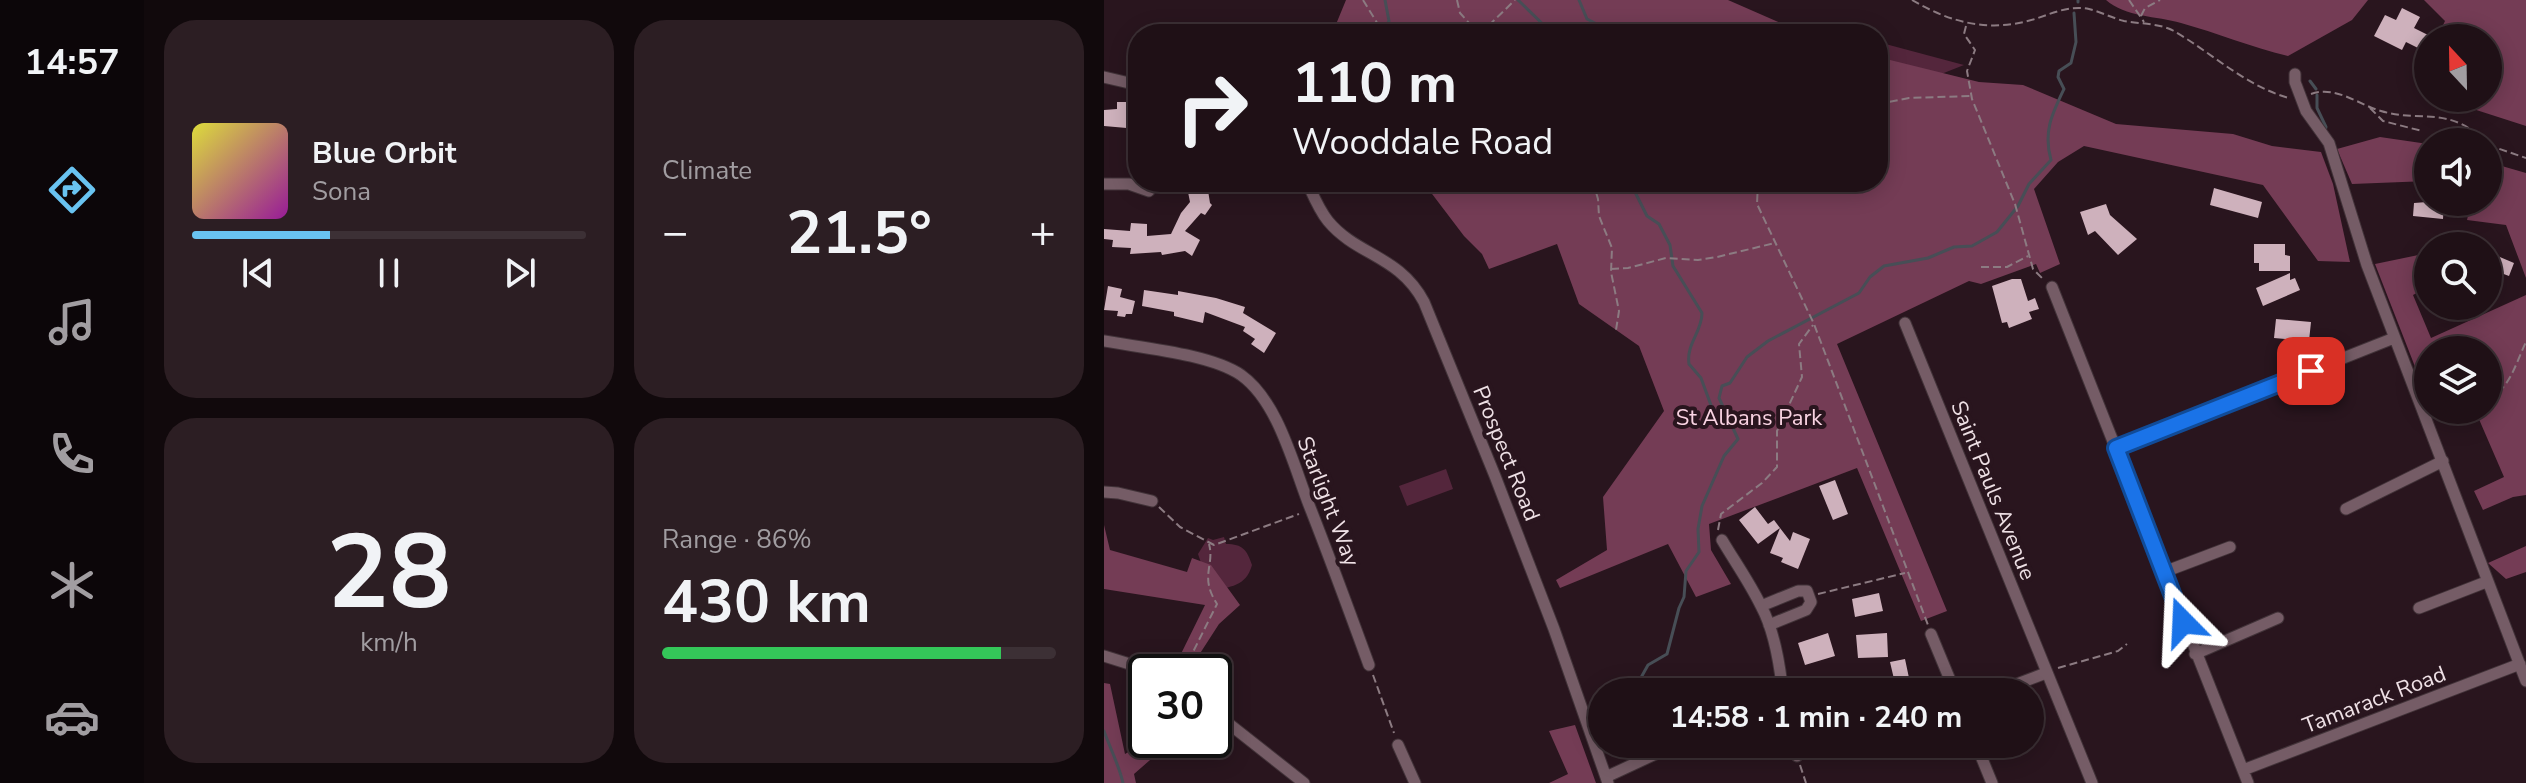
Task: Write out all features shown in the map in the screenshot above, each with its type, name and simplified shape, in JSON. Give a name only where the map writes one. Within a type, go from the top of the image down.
[{"type":"street","points":[[2295,74],[2306,111],[2329,143],[2367,265],[2526,681]]},
{"type":"street","points":[[1104,77],[1128,83]]},
{"type":"street","points":[[1104,184],[1128,184]]},
{"type":"street","name":"Prospect Road","points":[[1312,192],[1327,221],[1354,242],[1398,268],[1424,302],[1506,504],[1607,780]]},
{"type":"street","points":[[2052,287],[2248,783]]},
{"type":"street","name":"Saint Pauls Avenue","points":[[1905,323],[2092,783]]},
{"type":"street","points":[[2116,448],[2394,338]]},
{"type":"street","name":"Starlight Way","points":[[1104,341],[1221,365],[1241,375],[1264,399],[1311,511],[1369,665]]},
{"type":"street","points":[[2346,509],[2443,461]]},
{"type":"street","points":[[1104,492],[1152,501]]},
{"type":"street","points":[[1722,540],[1761,606],[1769,625],[1781,678]]},
{"type":"street","points":[[2164,572],[2230,547]]},
{"type":"street","points":[[2419,608],[2486,582]]},
{"type":"street","points":[[1761,606],[1798,591],[1807,591],[1811,602],[1806,610],[1769,625]]},
{"type":"street","points":[[2195,654],[2278,618]]},
{"type":"street","points":[[1931,634],[1949,678]]},
{"type":"street","points":[[1104,656],[1128,664]]},
{"type":"street","name":"Tamarack Road","points":[[2243,770],[2520,664]]},
{"type":"street","points":[[2033,678],[2046,673]]},
{"type":"street","points":[[1232,726],[1304,783]]},
{"type":"street","points":[[1398,745],[1415,783]]},
{"type":"street","points":[[1607,780],[1650,758]]},
{"type":"street","points":[[1982,758],[1992,783]]},
{"type":"path","points":[[1363,0],[1378,24]]},
{"type":"path","points":[[1457,0],[1460,13],[1470,24]]},
{"type":"path","points":[[1912,0],[1967,24],[2000,26],[2073,8],[2086,8],[2112,18],[2168,28],[2229,68],[2287,97],[2300,98],[2327,92],[2351,97],[2399,116],[2433,115],[2468,128]]},
{"type":"path","points":[[2129,0],[2145,23]]},
{"type":"path","points":[[2141,16],[2145,8],[2160,0]]},
{"type":"path","points":[[1490,24],[1514,1]]},
{"type":"path","points":[[1967,24],[1964,34],[1975,50],[1967,71],[1972,96],[2015,204],[2035,273],[2052,287]]},
{"type":"path","points":[[1888,102],[1909,98],[1972,96]]},
{"type":"path","points":[[2367,105],[2383,121],[2414,129]]},
{"type":"path","points":[[2502,150],[2526,158]]},
{"type":"path","points":[[1596,192],[1599,216],[1612,248],[1611,269],[1619,311],[1616,330]]},
{"type":"path","points":[[1758,192],[1757,204],[1814,324],[1931,634]]},
{"type":"path","points":[[1611,269],[1666,258],[1698,260],[1776,243]]},
{"type":"path","points":[[1981,267],[2007,267],[2029,256]]},
{"type":"path","points":[[1722,540],[1717,531],[1721,514],[1762,483],[1777,467],[1777,431],[1802,377],[1799,344],[1814,324]]},
{"type":"path","points":[[2502,387],[2513,372],[2526,342]]},
{"type":"path","points":[[1152,501],[1180,527],[1209,544],[1311,511]]},
{"type":"path","points":[[1192,654],[1217,604],[1206,578],[1211,552],[1209,544]]},
{"type":"path","points":[[1822,593],[1906,572]]},
{"type":"path","points":[[2068,664],[2118,651],[2127,644]]},
{"type":"path","points":[[1369,665],[1398,745]]},
{"type":"path","points":[[1798,758],[1806,783]]},
{"type":"shaded area","points":[[1888,45],[1964,65],[1888,95]]},
{"type":"shaded area","points":[[1446,469],[1453,489],[1407,506],[1399,486]]},
{"type":"shaded area","points":[[1224,537],[1226,544],[1244,549],[1252,565],[1241,582],[1211,592],[1198,554],[1208,538]]},
{"type":"green space","points":[[1346,0],[1728,0],[1783,24],[1336,24]]},
{"type":"green space","points":[[2106,0],[2368,0],[2352,20],[2288,56],[2181,23],[2122,10]]},
{"type":"green space","points":[[2424,0],[2526,0],[2526,126],[2482,112],[2502,112],[2502,24],[2444,24],[2445,21]]},
{"type":"green space","name":"St Albans Park","points":[[1888,59],[1979,82],[2023,85],[2116,124],[2233,134],[2272,146],[2321,152],[2333,184],[2350,262],[2318,261],[2263,185],[2084,146],[2058,162],[2034,189],[2060,264],[2040,273],[2036,264],[1981,284],[1969,281],[1837,344],[1947,611],[1921,621],[1857,468],[1709,524],[1711,550],[1731,584],[1696,597],[1668,544],[1560,588],[1556,580],[1607,550],[1603,497],[1664,411],[1639,346],[1579,304],[1557,244],[1489,269],[1482,254],[1431,192],[1888,192]]},
{"type":"green space","points":[[2380,137],[2414,142],[2414,182],[2352,184],[2337,149]]},
{"type":"green space","points":[[2502,166],[2526,173],[2526,278],[2506,225],[2467,220],[2468,216],[2502,216]]},
{"type":"green space","points":[[2414,256],[2414,320],[2423,320],[2430,336],[2414,336],[2414,364],[2375,264]]},
{"type":"green space","points":[[2526,295],[2526,495],[2483,510],[2474,491],[2504,477],[2481,424],[2502,424],[2502,336],[2435,336],[2471,320],[2502,320],[2502,306]]},
{"type":"green space","points":[[1104,525],[1110,550],[1187,572],[1192,558],[1211,565],[1240,605],[1219,624],[1200,654],[1181,654],[1205,605],[1104,589]]},
{"type":"green space","points":[[2526,546],[2526,572],[2506,579],[2488,563]]},
{"type":"green space","points":[[1104,683],[1110,684],[1125,754],[1128,752],[1128,758],[1152,758],[1134,774],[1136,783],[1104,783]]},
{"type":"green space","points":[[1575,725],[1596,783],[1549,783],[1568,774],[1549,731]]},
{"type":"building","points":[[2402,8],[2420,17],[2414,24],[2414,46],[2406,42],[2402,50],[2374,36],[2385,15],[2396,20]]},
{"type":"building","points":[[1117,102],[1128,102],[1128,128],[1104,126],[1104,110],[1117,109]]},
{"type":"building","points":[[2214,188],[2262,202],[2258,218],[2210,205]]},
{"type":"building","points":[[1188,192],[1208,192],[1212,205],[1185,231],[1200,240],[1192,256],[1185,251],[1162,255],[1161,252],[1130,254],[1131,248],[1112,247],[1113,240],[1104,239],[1104,229],[1130,231],[1131,223],[1147,224],[1147,236],[1171,234],[1190,202]]},
{"type":"building","points":[[2414,203],[2414,216],[2443,216],[2443,219],[2413,216]]},
{"type":"building","points":[[2106,204],[2110,215],[2137,239],[2118,255],[2095,231],[2088,235],[2080,212]]},
{"type":"building","points":[[2254,244],[2285,244],[2285,255],[2290,256],[2290,271],[2259,271],[2259,263],[2254,263]]},
{"type":"building","points":[[2502,258],[2514,263],[2509,276],[2502,273]]},
{"type":"building","points":[[2290,273],[2290,280],[2295,278],[2300,290],[2263,306],[2256,288]]},
{"type":"building","points":[[2021,279],[2028,301],[2035,298],[2039,309],[2029,312],[2032,319],[2009,328],[2007,322],[2002,323],[1992,286]]},
{"type":"building","points":[[1108,286],[1122,289],[1120,297],[1135,301],[1132,314],[1117,316],[1118,311],[1104,310]]},
{"type":"building","points":[[1144,290],[1178,295],[1178,291],[1245,307],[1243,313],[1276,333],[1264,353],[1251,344],[1255,339],[1243,331],[1245,327],[1205,312],[1203,323],[1174,316],[1174,312],[1142,306]]},
{"type":"building","points":[[2276,319],[2311,322],[2309,341],[2274,338]]},
{"type":"building","points":[[1835,480],[1848,514],[1833,520],[1819,486]]},
{"type":"building","points":[[1755,507],[1768,524],[1774,520],[1780,528],[1758,544],[1739,520]]},
{"type":"building","points":[[1780,528],[1790,541],[1793,532],[1810,539],[1798,569],[1770,553]]},
{"type":"building","points":[[1879,593],[1883,611],[1855,617],[1852,599]]},
{"type":"building","points":[[1828,633],[1835,656],[1805,665],[1798,643]]},
{"type":"building","points":[[1887,633],[1888,657],[1858,658],[1856,635]]},
{"type":"building","points":[[1905,659],[1909,678],[1894,678],[1890,662]]},
{"type":"waterway","points":[[1385,0],[1387,24]]},
{"type":"waterway","points":[[1518,0],[1543,24]]},
{"type":"waterway","points":[[1579,0],[1587,19],[1597,24]]},
{"type":"waterway","points":[[1641,678],[1648,665],[1667,654],[1684,597],[1686,571],[1699,552],[1698,529],[1702,506],[1724,456],[1738,439],[1719,398],[1722,386],[1730,383],[1747,357],[1768,341],[1859,293],[1870,277],[1884,266],[1928,258],[1954,247],[1972,246],[1997,232],[2018,206],[2029,184],[2051,160],[2048,132],[2064,89],[2058,77],[2059,71],[2071,63],[2076,42],[2074,13]]},
{"type":"waterway","points":[[2310,81],[2316,89]]},
{"type":"waterway","points":[[2317,95],[2317,108],[2325,131]]},
{"type":"waterway","points":[[1635,192],[1647,216],[1659,224],[1670,245],[1673,266],[1702,313],[1690,350],[1689,364],[1701,378],[1712,408],[1730,422]]},
{"type":"waterway","points":[[1104,731],[1123,783]]},
{"type":"route","points":[[2183,622],[2116,448],[2311,371]]}]
